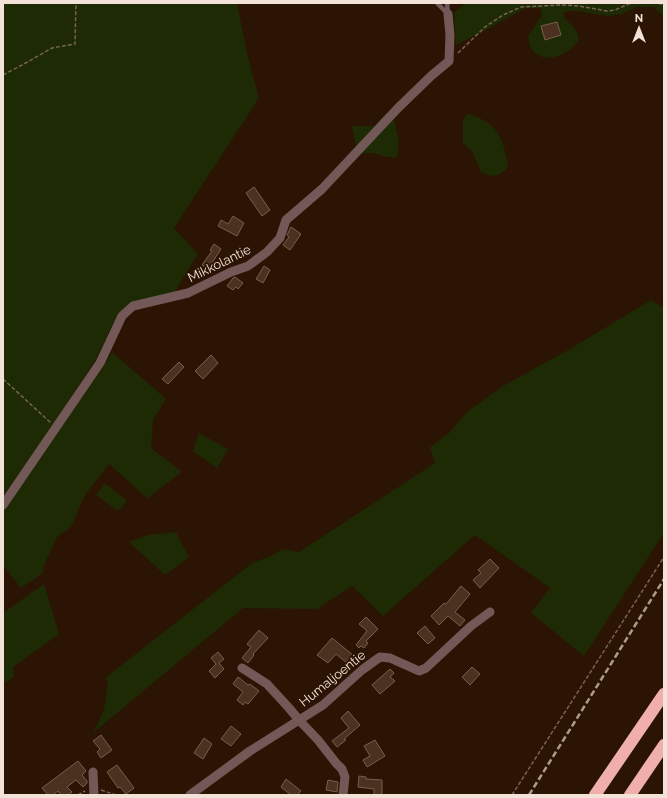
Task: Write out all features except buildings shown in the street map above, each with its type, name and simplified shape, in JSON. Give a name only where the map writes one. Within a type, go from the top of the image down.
[{"type":"highway","points":[[595,795],[664,694]]},
{"type":"highway","points":[[630,795],[664,745]]},
{"type":"street","points":[[448,14],[450,35],[449,61]]},
{"type":"street","name":"Mikkolantie","points":[[3,505],[100,363],[122,316],[133,306],[188,293],[231,272],[248,266],[268,252],[280,238],[286,220],[322,189],[398,108],[449,61]]},
{"type":"street","name":"Humaljoentie","points":[[190,795],[250,751],[323,705],[362,670],[380,657],[390,658],[419,671],[426,668],[471,626],[490,612]]},
{"type":"street","points":[[242,668],[268,684],[342,769],[345,777],[343,795]]},
{"type":"street","points":[[93,772],[94,795]]},
{"type":"lane","points":[[436,3],[448,14]]},
{"type":"lane","points":[[447,3],[448,14]]},
{"type":"path","points":[[3,75],[52,48],[75,44],[76,3]]},
{"type":"path","points":[[449,61],[485,27],[503,15],[521,7],[556,5],[615,10],[631,3]]},
{"type":"path","points":[[658,3],[664,5]]},
{"type":"path","points":[[3,379],[56,428]]},
{"type":"path","points":[[512,795],[664,557]]},
{"type":"green space","points":[[3,3],[237,3],[247,53],[259,98],[174,228],[198,254],[174,293],[118,313],[95,361],[3,496]]},
{"type":"green space","points":[[465,3],[664,3],[664,17],[653,7],[637,7],[622,14],[608,16],[568,11],[563,13],[564,17],[574,27],[579,40],[563,54],[549,58],[536,54],[531,48],[529,42],[528,36],[542,15],[540,8],[526,8],[456,45],[454,13]]},
{"type":"green space","points":[[386,113],[394,119],[399,142],[397,157],[388,157],[370,153],[361,154],[356,146],[352,126],[375,126]]},
{"type":"green space","points":[[468,114],[478,117],[486,122],[498,133],[504,148],[508,167],[499,175],[492,176],[481,172],[472,151],[463,143],[463,120]]},
{"type":"green space","points":[[651,300],[663,307],[664,306],[664,533],[584,656],[531,613],[550,588],[475,535],[383,616],[352,586],[317,609],[243,608],[93,733],[104,710],[108,682],[105,678],[252,563],[271,556],[283,549],[299,552],[435,463],[430,447],[449,433],[467,412],[503,386],[570,349]]},
{"type":"green space","points":[[112,352],[166,399],[153,420],[151,448],[182,472],[147,498],[109,464],[85,495],[71,527],[57,537],[44,565],[43,573],[21,588],[3,565],[3,511],[104,366]]},
{"type":"green space","points":[[199,433],[228,449],[217,468],[193,451]]},
{"type":"green space","points":[[105,483],[127,501],[118,511],[96,495]]},
{"type":"green space","points":[[176,532],[189,557],[165,575],[129,542],[148,535]]},
{"type":"green space","points":[[44,584],[59,634],[13,667],[14,677],[3,684],[3,613]]},
{"type":"railway","points":[[529,795],[664,579]]}]
